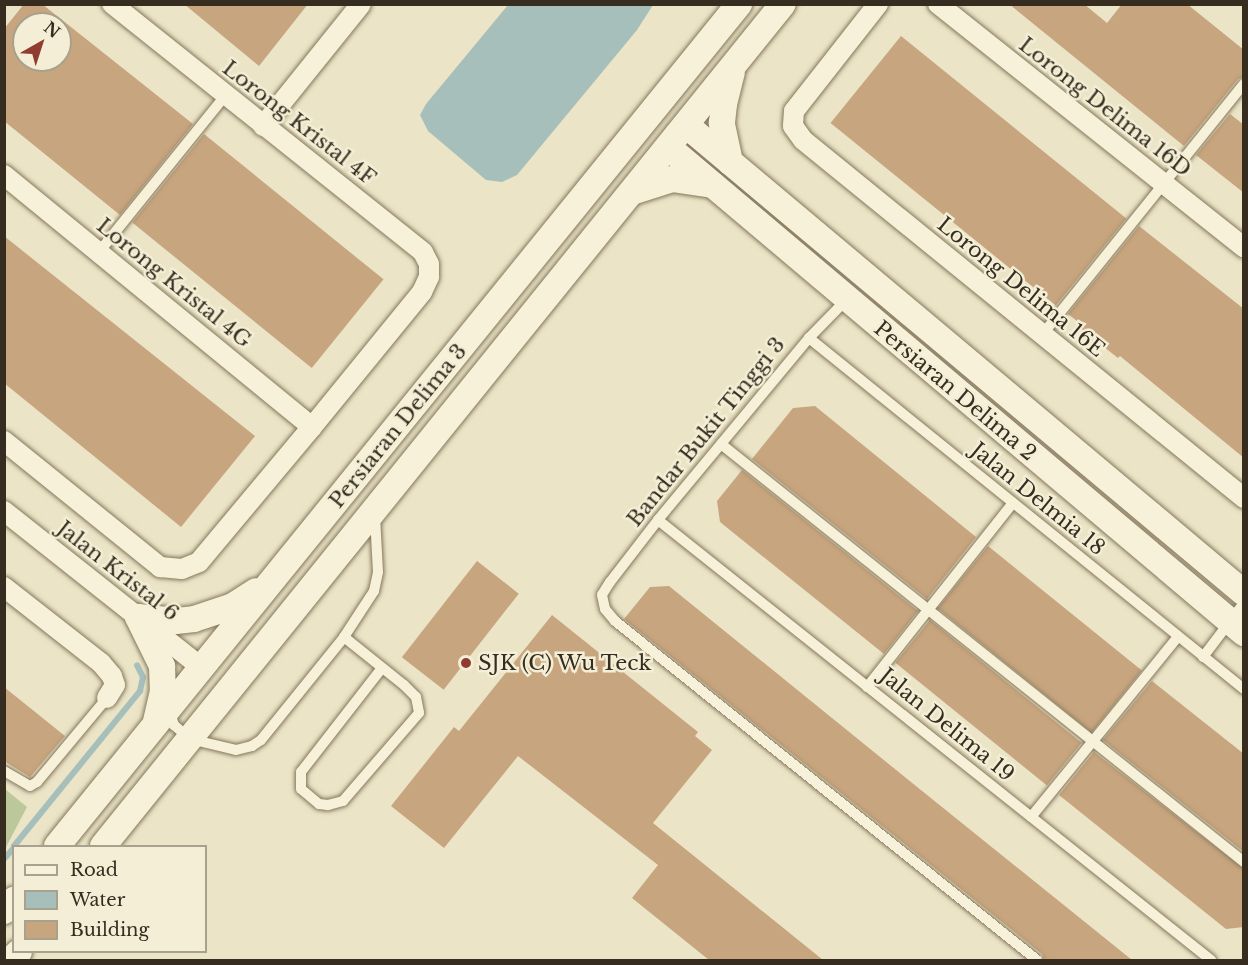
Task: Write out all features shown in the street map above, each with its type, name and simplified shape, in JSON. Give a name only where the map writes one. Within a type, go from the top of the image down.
[{"type":"street","name":"Lorong Kristal 4F","points":[[112,4],[423,252],[429,264],[429,277],[422,292],[312,427]]},
{"type":"street","points":[[263,126],[361,4]]},
{"type":"street","name":"Persiaran Delima 3","points":[[58,845],[739,4]]},
{"type":"street","name":"Persiaran Delima 3","points":[[104,845],[632,192],[675,134],[783,4]]},
{"type":"street","name":"Lorong Delima 16E","points":[[878,4],[800,100],[794,111],[793,126],[803,140],[1244,498]]},
{"type":"street","name":"Lorong Delima 16D","points":[[938,4],[1244,247]]},
{"type":"street","points":[[730,162],[722,123],[724,104],[735,64]]},
{"type":"street","points":[[629,140],[675,134],[669,90]]},
{"type":"street","name":"Persiaran Delima 2","points":[[675,134],[730,162],[1244,593]]},
{"type":"street","name":"Persiaran Delima 2","points":[[675,134],[713,185],[846,300],[1238,619]]},
{"type":"street","name":"Lorong Kristal 4G","points":[[4,175],[312,427]]},
{"type":"street","points":[[632,192],[672,179],[713,185]]},
{"type":"street","points":[[4,441],[160,567],[182,569],[199,562],[312,427]]},
{"type":"street","name":"Jalan Kristal 6","points":[[4,512],[202,668]]},
{"type":"street","points":[[138,617],[176,621],[194,620],[233,606],[270,584]]},
{"type":"street","points":[[4,587],[100,663],[112,676],[114,686],[107,698]]},
{"type":"street","points":[[138,617],[162,666],[161,717]]},
{"type":"street","points":[[209,715],[211,688],[202,668],[237,666],[258,655]]},
{"type":"lane","points":[[1042,335],[1244,84]]},
{"type":"lane","points":[[99,252],[225,96]]},
{"type":"lane","name":"Bandar Bukit Tinggi 3","points":[[846,300],[809,339],[658,520],[602,595],[605,609],[615,621],[1037,960]]},
{"type":"lane","name":"Jalan Delmia 18","points":[[809,339],[1244,689]]},
{"type":"lane","points":[[721,444],[1244,862]]},
{"type":"lane","points":[[867,687],[1013,503]]},
{"type":"lane","points":[[161,717],[190,739],[236,750],[252,746],[268,732],[345,637],[367,604],[377,579],[374,511]]},
{"type":"lane","name":"Jalan Delima 19","points":[[658,520],[1211,960]]},
{"type":"lane","points":[[1203,657],[1238,619]]},
{"type":"lane","points":[[345,637],[382,668],[416,697],[419,712],[343,801],[328,805],[319,804],[301,789],[301,772],[382,668]]},
{"type":"lane","points":[[1031,817],[1178,637]]},
{"type":"lane","points":[[4,771],[30,786],[37,782],[107,698]]},
{"type":"green space","points":[[5,789],[27,807],[5,849]]},
{"type":"water","points":[[508,5],[653,5],[637,30],[517,175],[502,182],[486,180],[428,131],[420,115],[426,104]]},
{"type":"building","points":[[24,4],[42,4],[52,12],[18,12]]},
{"type":"building","points":[[184,4],[308,4],[259,66]]},
{"type":"building","points":[[1009,4],[1084,4],[1107,23],[1122,4],[1187,4],[1244,50],[1244,77],[1238,79],[1184,146]]},
{"type":"building","points":[[12,19],[12,72],[72,72],[72,28],[193,124],[120,215],[4,121],[4,29]]},
{"type":"building","points":[[901,36],[1126,219],[1056,306],[831,123]]},
{"type":"building","points":[[1230,114],[1244,125],[1244,193],[1196,155]]},
{"type":"building","points":[[204,134],[384,279],[312,368],[132,223]]},
{"type":"building","points":[[1139,226],[1244,309],[1244,458],[1120,356],[1118,358],[1075,324],[1077,321],[1068,314]]},
{"type":"building","points":[[4,236],[255,436],[181,527],[4,383]]},
{"type":"building","points":[[815,406],[976,537],[927,599],[752,459],[793,408]]},
{"type":"building","points":[[742,470],[918,611],[884,654],[720,522],[717,501]]},
{"type":"building","points":[[988,546],[1142,671],[1092,733],[938,608]]},
{"type":"building","points":[[477,561],[519,594],[444,690],[402,657]]},
{"type":"building","points":[[669,586],[1132,960],[1044,960],[1042,954],[624,619],[650,587]]},
{"type":"building","points":[[552,615],[698,732],[695,736],[712,750],[653,823],[823,960],[709,960],[632,898],[658,865],[518,756],[444,848],[391,806],[454,727],[459,731]]},
{"type":"building","points":[[930,620],[1082,743],[1047,785],[895,663]]},
{"type":"building","points":[[1152,681],[1244,754],[1244,852],[1103,740]]},
{"type":"building","points":[[4,687],[65,736],[30,777],[4,761]]},
{"type":"building","points":[[1094,752],[1244,869],[1244,927],[1226,929],[1059,795]]},
{"type":"waterway","points":[[15,845],[140,691],[143,677],[137,665]]},
{"type":"waterway","points":[[4,859],[12,850]]},
{"type":"place","name":"SJK (C) Wu Teck","points":[[466,663]]}]
